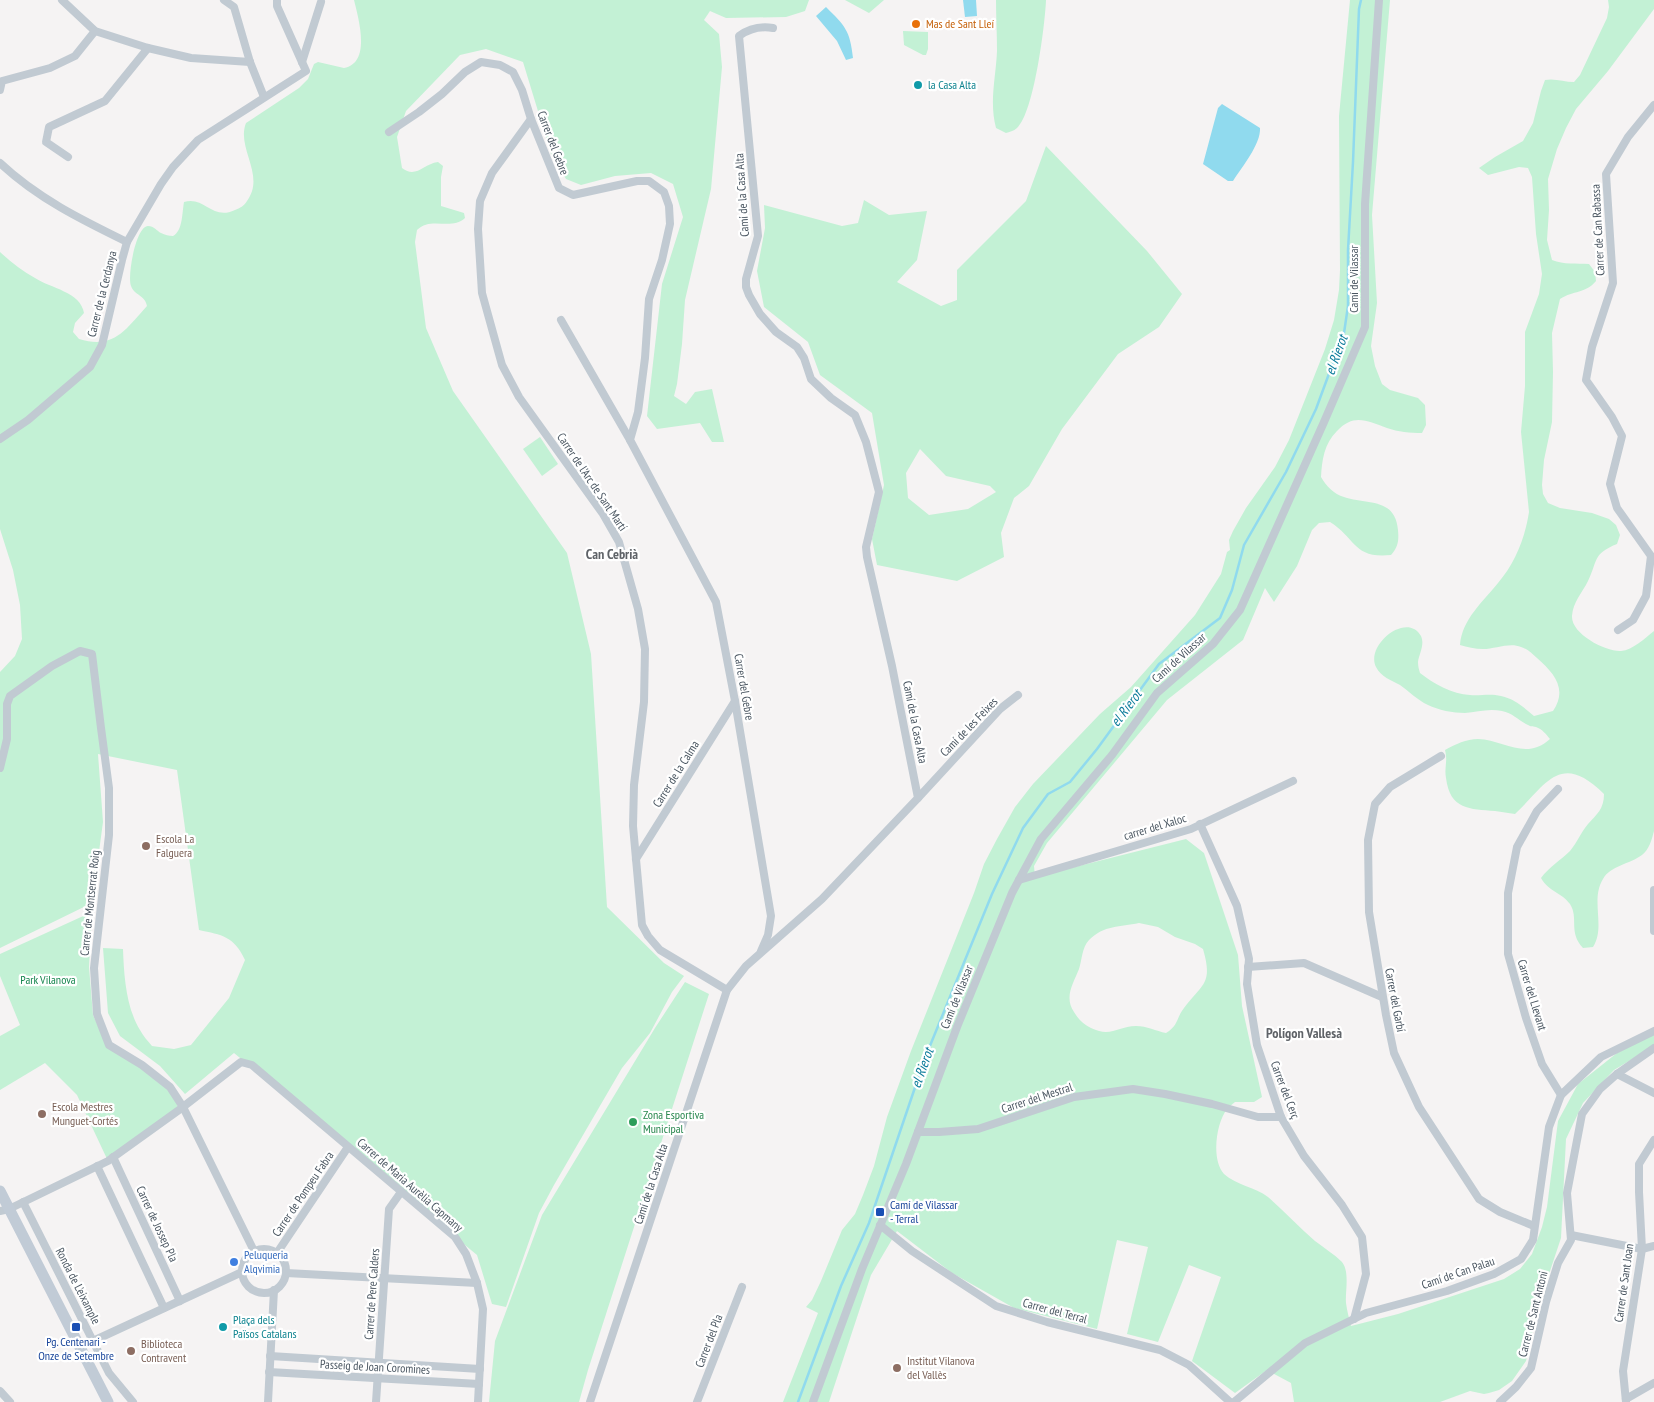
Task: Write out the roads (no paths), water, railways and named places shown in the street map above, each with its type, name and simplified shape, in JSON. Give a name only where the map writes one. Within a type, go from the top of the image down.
[{"type":"street","points":[[62,0],[95,31],[148,48],[191,58],[250,62]]},
{"type":"street","points":[[224,0],[234,7],[250,62],[264,97]]},
{"type":"street","points":[[277,0],[277,6],[302,62]]},
{"type":"street","name":"Camí de Vilassar","points":[[812,1402],[957,1027],[1012,893],[1041,838],[1112,755],[1157,693],[1214,644],[1240,610],[1365,327],[1365,204],[1380,0]]},
{"type":"street","points":[[302,62],[321,2]]},
{"type":"street","name":"Camí de la Casa Alta","points":[[590,1402],[727,990],[746,966],[822,899],[918,798],[892,666],[867,557],[866,546],[878,492],[866,442],[855,415],[831,398],[812,379],[804,358],[796,347],[776,332],[760,314],[746,287],[746,279],[758,236],[739,36],[750,29],[764,26],[773,28]]},
{"type":"street","points":[[0,90],[2,81],[50,68],[75,56],[95,31]]},
{"type":"street","points":[[68,158],[46,142],[49,127],[105,101],[148,48]]},
{"type":"street","name":"Carrer de la Cerdanya","points":[[0,439],[28,420],[90,367],[102,345],[128,242],[161,184],[179,160],[198,140],[306,71],[302,62]]},
{"type":"street","name":"Carrer del Gebre","points":[[389,132],[419,112],[442,94],[465,72],[481,62],[500,65],[513,72],[522,90],[531,120],[559,188],[573,195],[637,181],[649,181],[664,192],[669,206],[670,224],[662,260],[649,299],[643,376],[638,412],[630,440]]},
{"type":"street","name":"Carrer de Can Rabassa","points":[[1618,630],[1633,620],[1646,596],[1651,556],[1617,508],[1610,484],[1622,436],[1612,417],[1586,380],[1592,346],[1613,283],[1606,174],[1628,137],[1654,105]]},
{"type":"street","name":"Carrer de l'Arc de Sant Martí","points":[[531,120],[492,173],[480,200],[478,229],[482,293],[502,365],[519,397],[603,514],[619,542],[635,600],[645,649],[644,702],[634,785],[633,826],[642,925],[648,936],[660,950],[727,990]]},
{"type":"street","points":[[0,163],[32,189],[72,215],[128,242]]},
{"type":"street","name":"Carrer del Gebre","points":[[561,320],[630,440],[716,602],[735,701],[771,916],[768,935],[759,955]]},
{"type":"street","name":"Carrer de Montserrat Roig","points":[[0,768],[7,739],[7,704],[10,696],[52,666],[80,651],[92,654],[109,788],[109,835],[94,968],[98,1014],[109,1045],[142,1065],[170,1087],[183,1107],[254,1251]]},
{"type":"street","name":"Camí de les Feixes","points":[[918,798],[1000,709],[1018,695]]},
{"type":"street","name":"Carrer de la Calma","points":[[636,859],[735,701]]},
{"type":"street","name":"Carrer del Garbí","points":[[1442,756],[1390,788],[1375,804],[1368,840],[1369,912],[1382,997],[1394,1053],[1419,1107],[1479,1200],[1500,1212],[1534,1226]]},
{"type":"street","name":"carrer del Xaloc","points":[[1019,880],[1191,829],[1293,781]]},
{"type":"street","name":"Carrer del Llevant","points":[[1558,789],[1537,811],[1517,847],[1508,893],[1508,954],[1526,1018],[1542,1064],[1561,1095]]},
{"type":"street","name":"Carrer del Cerç","points":[[1200,824],[1236,906],[1249,959],[1246,984],[1257,1045],[1281,1117],[1304,1156],[1342,1205],[1362,1237],[1366,1274],[1354,1319]]},
{"type":"street","points":[[1654,890],[1654,931]]},
{"type":"street","points":[[1248,967],[1304,963],[1382,997]]},
{"type":"street","name":"Camí de Can Palau","points":[[1234,1402],[1305,1343],[1366,1313],[1447,1291],[1494,1274],[1521,1260],[1533,1240],[1549,1127],[1561,1095],[1601,1057],[1654,1031]]},
{"type":"street","name":"Carrer de Sant Antoni","points":[[1500,1402],[1516,1387],[1531,1368],[1546,1302],[1558,1263],[1571,1240],[1567,1192],[1582,1114],[1600,1089],[1617,1074],[1654,1048]]},
{"type":"street","name":"Carrer de Maria Aurèlia Capmany","points":[[183,1107],[241,1062],[252,1066],[455,1237],[466,1254],[477,1283],[483,1309],[478,1402]]},
{"type":"street","points":[[1617,1074],[1654,1093]]},
{"type":"street","name":"Carrer del Mestral","points":[[918,1132],[978,1130],[1074,1097],[1133,1089],[1212,1104],[1258,1117],[1281,1117]]},
{"type":"street","points":[[4,1210],[113,1157],[183,1107]]},
{"type":"street","name":"Carrer de Sant Joan","points":[[1626,1400],[1623,1371],[1642,1249],[1639,1192],[1640,1164],[1654,1140]]},
{"type":"street","name":"Carrer de Pompeu Fabra","points":[[277,1253],[348,1147]]},
{"type":"street","name":"Carrer de Jossep Pla","points":[[113,1157],[180,1300]]},
{"type":"street","points":[[97,1166],[164,1308]]},
{"type":"street","points":[[0,1192],[4,1210],[37,1266],[108,1402]]},
{"type":"street","name":"Carrer de Pere Calders","points":[[376,1402],[389,1209],[401,1192]]},
{"type":"street","name":"Ronda de L'eixample","points":[[23,1202],[108,1373],[133,1402]]},
{"type":"street","name":"Carrer del Terral","points":[[880,1225],[912,1251],[996,1306],[1047,1322],[1160,1350],[1188,1365],[1230,1402]]},
{"type":"street","points":[[1571,1235],[1642,1249],[1654,1246]]},
{"type":"street","points":[[262,1249],[277,1253],[285,1264],[286,1273],[282,1283],[269,1292],[256,1291],[248,1286],[242,1272],[248,1255],[262,1249]]},
{"type":"street","points":[[37,1266],[53,1305],[100,1402]]},
{"type":"street","points":[[93,1341],[242,1272]]},
{"type":"street","points":[[286,1273],[477,1283]]},
{"type":"street","name":"Carrer del Pla","points":[[697,1402],[742,1287]]},
{"type":"street","points":[[268,1402],[274,1290]]},
{"type":"street","name":"Passeig de Joan Coromines","points":[[270,1356],[480,1369]]},
{"type":"street","name":"Passeig de Joan Coromines","points":[[269,1372],[479,1384]]},
{"type":"street","points":[[1626,1400],[1654,1383]]},
{"type":"street","points":[[0,1391],[10,1402]]},
{"type":"water","points":[[963,0],[976,0],[977,16],[965,17]]},
{"type":"water","points":[[826,7],[846,29],[853,58],[846,60],[837,41],[816,16]]},
{"type":"water","points":[[1222,104],[1260,128],[1254,148],[1233,181],[1228,181],[1203,164],[1218,108]]},
{"type":"waterway","name":"el Rierot","points":[[798,1402],[841,1286],[869,1223],[925,1058],[992,894],[1023,828],[1048,794],[1070,782],[1097,749],[1159,664],[1220,618],[1232,590],[1244,545],[1286,472],[1316,409],[1344,333],[1348,306],[1348,250],[1359,9],[1361,0]]},
{"type":"place","name":"Mas de Sant Lleí","points":[[916,24]]},
{"type":"place","name":"la Casa Alta","points":[[918,85]]},
{"type":"place","name":"Escola La Falguera","points":[[146,846]]},
{"type":"place","name":"Escola Mestres Munguet-Cortés","points":[[42,1114]]},
{"type":"place","name":"Zona Esportiva Municipal","points":[[633,1122]]},
{"type":"place","name":"Camí de Vilassar - Terral","points":[[880,1212]]},
{"type":"place","name":"Peluqueria Alqvimia","points":[[234,1262]]},
{"type":"place","name":"Pg. Centenari - Onze de Setembre","points":[[76,1327]]},
{"type":"place","name":"Plaça dels Països Catalans","points":[[223,1327]]},
{"type":"place","name":"Biblioteca Contravent","points":[[131,1351]]},
{"type":"place","name":"Institut Vilanova del Vallès","points":[[897,1368]]},
{"type":"district","name":"Can Cebrià","points":[[612,554]]},
{"type":"district","name":"Polígon Vallesà","points":[[1304,1033]]},
{"type":"park label","name":"Park Vilanova","points":[[48,980]]}]
